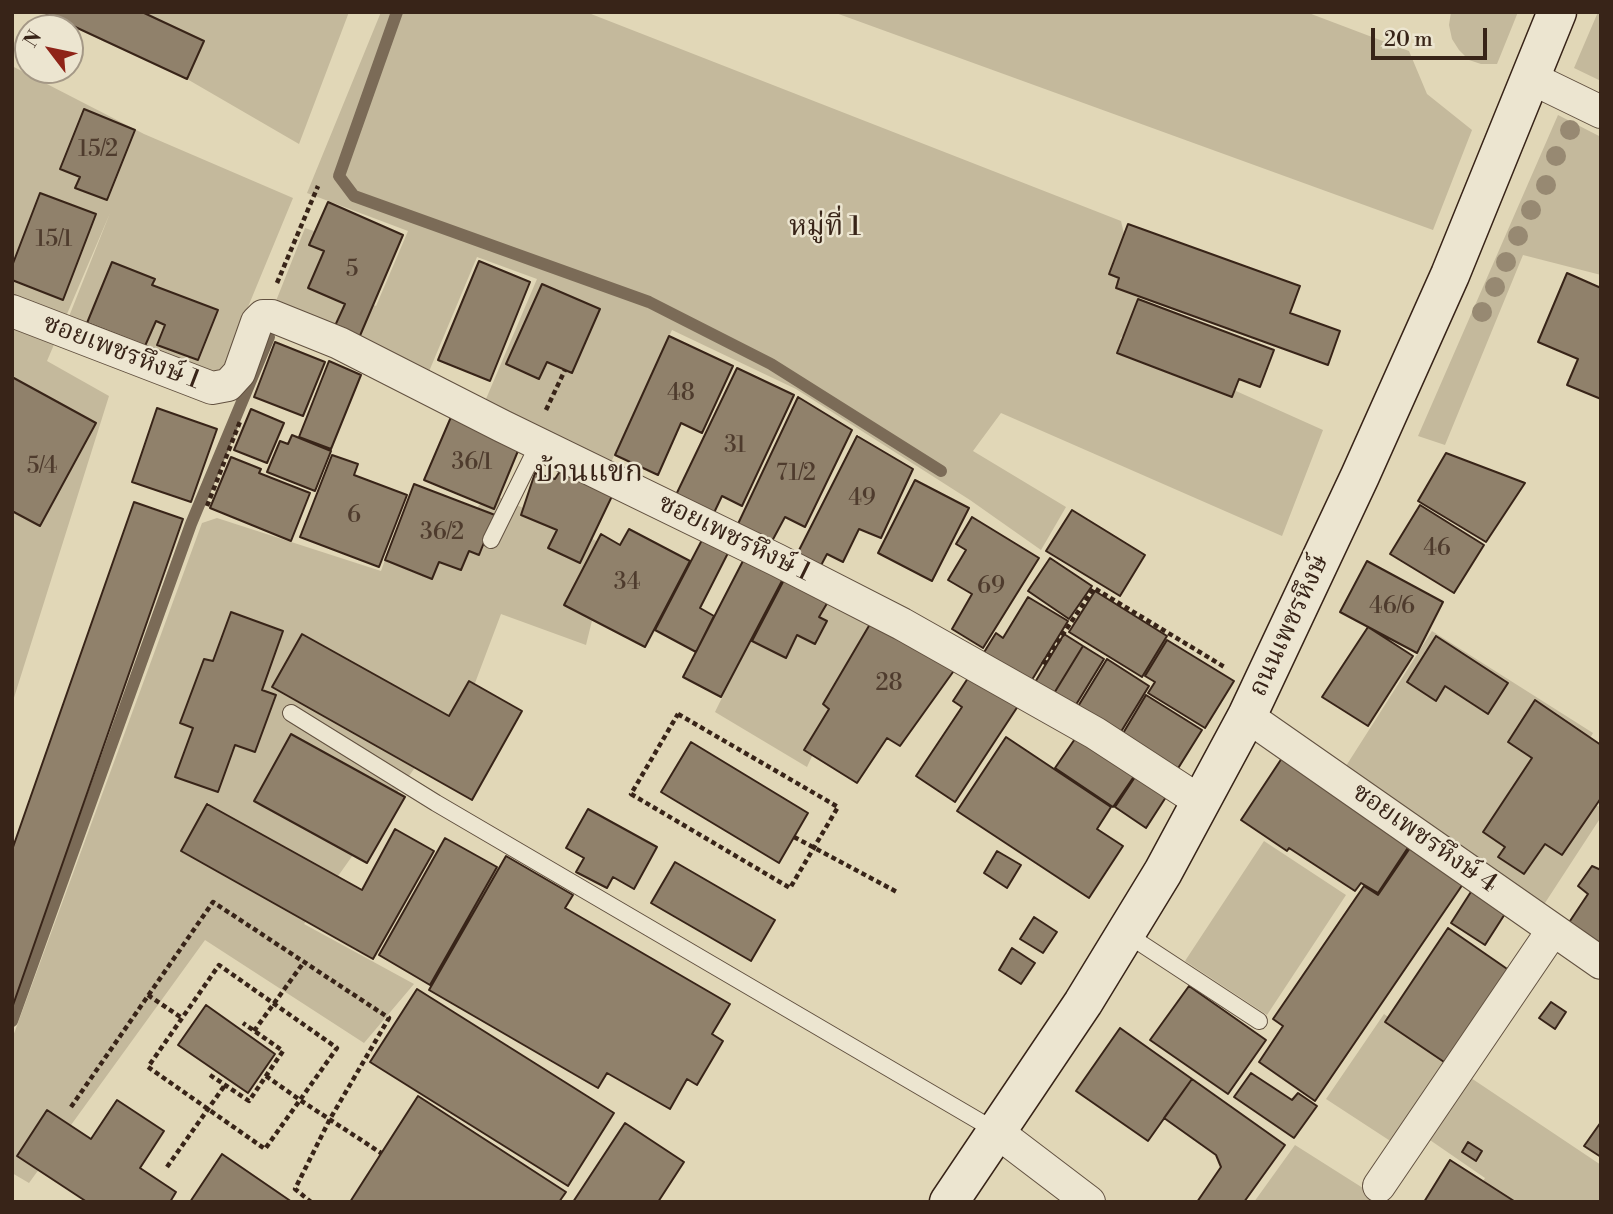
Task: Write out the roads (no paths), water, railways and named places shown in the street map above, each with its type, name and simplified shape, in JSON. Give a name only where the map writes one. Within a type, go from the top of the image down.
[{"type":"main road","name":"ถนนเพชรหึงษ์","points":[[948,1202],[1083,1003],[1163,872],[1247,716],[1399,392],[1450,275],[1557,12]]},
{"type":"street","points":[[1531,78],[1601,112]]},
{"type":"street","name":"ซอยเพชรหึงษ์ 1","points":[[12,311],[212,388],[228,384],[239,373],[257,322],[263,316],[272,316],[340,343],[542,428],[778,560],[902,624],[1025,693],[1095,733],[1201,802]]},
{"type":"street","name":"ซอยเพชรหึงษ์ 4","points":[[1247,716],[1601,963]]},
{"type":"street","points":[[1379,1186],[1553,930]]},
{"type":"street","points":[[997,1132],[1089,1202]]},
{"type":"lane","points":[[491,540],[542,428]]},
{"type":"lane","points":[[291,713],[436,803],[997,1132]]},
{"type":"lane","points":[[1125,933],[1259,1021]]},
{"type":"waterway","points":[[397,12],[339,176],[354,196],[649,302],[771,364],[941,471]]},
{"type":"waterway","points":[[12,1021],[191,524],[269,337]]},
{"type":"district","name":"หมู่ที่ 1","points":[[825,228]]},
{"type":"district","name":"บ้านแขก","points":[[589,474]]}]
